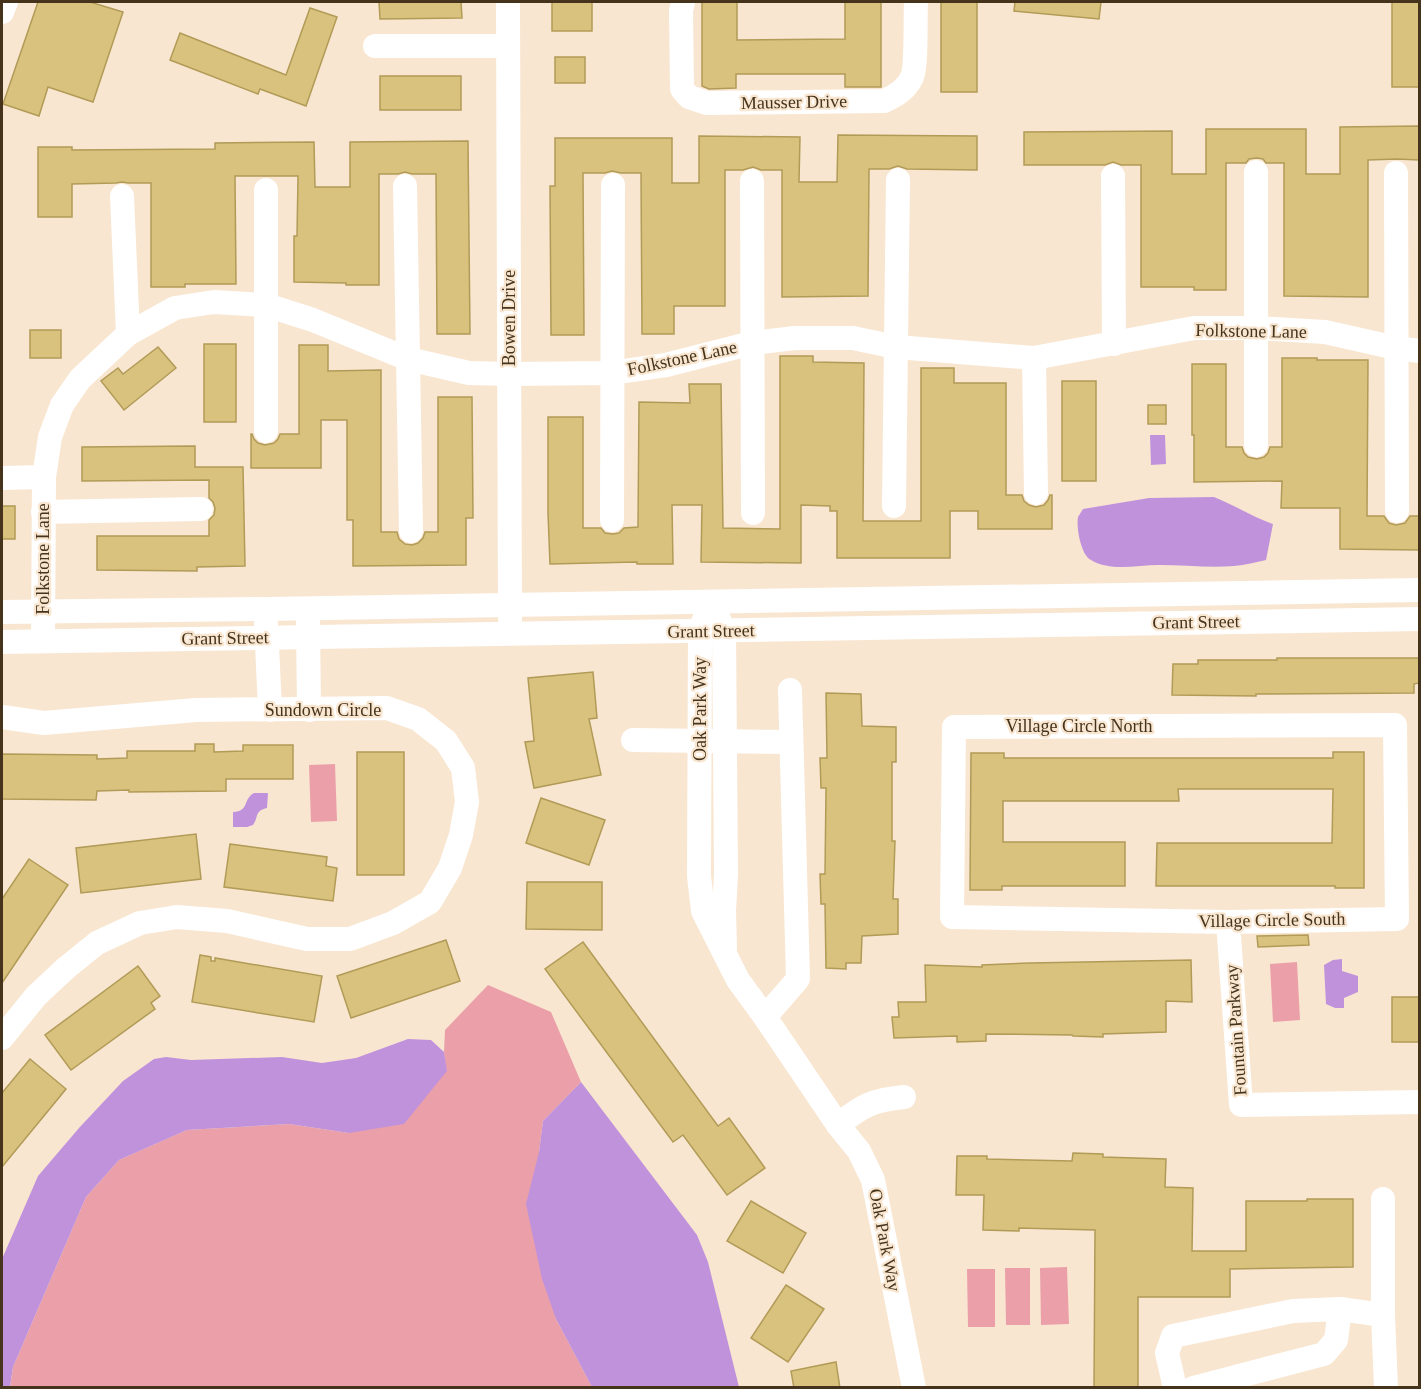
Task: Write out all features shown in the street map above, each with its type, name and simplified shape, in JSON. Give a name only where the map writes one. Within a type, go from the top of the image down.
[{"type":"street","points":[[2,12],[6,2]]},
{"type":"street","name":"Bowen Drive","points":[[508,2],[510,634]]},
{"type":"street","name":"Mausser Drive","points":[[683,2],[681,11],[682,89],[689,97],[707,103],[884,101],[898,95],[913,77],[916,2]]},
{"type":"street","points":[[375,46],[508,46]]},
{"type":"street","points":[[1256,172],[1256,445]]},
{"type":"street","points":[[1396,173],[1408,350],[1397,511]]},
{"type":"street","points":[[1113,176],[1114,344]]},
{"type":"street","points":[[894,506],[898,180]]},
{"type":"street","points":[[752,181],[753,513]]},
{"type":"street","points":[[612,520],[613,185]]},
{"type":"street","points":[[405,186],[411,531]]},
{"type":"street","points":[[266,190],[266,431]]},
{"type":"street","points":[[122,196],[128,334]]},
{"type":"street","name":"Folkstone Lane","points":[[43,641],[44,477],[50,436],[62,405],[80,379],[128,334],[175,308],[214,302],[266,305],[313,320],[408,359],[469,373],[611,373],[666,365],[752,343],[795,338],[853,338],[896,347],[1034,358],[1194,328],[1256,328],[1325,332],[1408,350]]},
{"type":"street","points":[[1034,358],[1036,493]]},
{"type":"street","name":"Folkstone Lane","points":[[2,478],[44,477]]},
{"type":"street","points":[[43,512],[201,509]]},
{"type":"street","name":"Grant Street","points":[[2,612],[1419,590]]},
{"type":"street","name":"Oak Park Way","points":[[711,601],[724,630],[726,955]]},
{"type":"street","name":"Oak Park Way","points":[[711,601],[700,631],[699,876],[703,911],[738,980],[859,1152],[873,1180],[914,1388]]},
{"type":"street","points":[[308,608],[309,710]]},
{"type":"street","points":[[266,609],[270,710]]},
{"type":"street","name":"Grant Street","points":[[2,642],[1419,619]]},
{"type":"street","points":[[765,1017],[798,979],[790,690]]},
{"type":"street","name":"Sundown Circle","points":[[2,717],[44,723],[196,710],[387,708],[418,718],[446,741],[463,768],[467,802],[461,835],[450,868],[430,902],[393,923],[350,939],[307,939],[227,921],[197,918],[177,917],[140,923],[97,943],[66,968],[36,996],[2,1038]]},
{"type":"street","name":"Village Circle North","points":[[952,917],[954,727],[1395,724]]},
{"type":"street","name":"Village Circle South","points":[[952,917],[1228,922],[1397,919],[1395,724]]},
{"type":"street","points":[[633,741],[791,742]]},
{"type":"street","name":"Fountain Parkway","points":[[1228,922],[1241,1105],[1419,1102]]},
{"type":"street","points":[[838,1125],[856,1111],[876,1101],[904,1097]]},
{"type":"street","points":[[1383,1199],[1383,1315],[1386,1388]]},
{"type":"street","points":[[1175,1388],[1167,1353],[1173,1336],[1293,1311],[1340,1309],[1383,1315]]},
{"type":"street","points":[[1193,1388],[1324,1354],[1336,1340],[1340,1309]]},
{"type":"shaded area","points":[[1150,435],[1165,435],[1166,464],[1151,465]]},
{"type":"shaded area","points":[[1214,497],[1273,524],[1266,560],[1225,567],[1159,565],[1116,567],[1099,564],[1084,553],[1078,522],[1083,509],[1149,498]]},
{"type":"shaded area","points":[[335,764],[337,821],[311,822],[309,765]]},
{"type":"shaded area","points":[[254,793],[268,793],[267,808],[258,813],[253,825],[233,827],[233,812],[242,810]]},
{"type":"shaded area","points":[[1342,959],[1342,971],[1358,976],[1358,992],[1344,998],[1344,1008],[1335,1008],[1326,1004],[1324,965],[1333,960]]},
{"type":"shaded area","points":[[1297,962],[1300,1020],[1273,1022],[1270,964]]},
{"type":"shaded area","points":[[488,985],[551,1012],[581,1082],[543,1121],[539,1152],[556,1319],[592,1387],[10,1388],[13,1367],[86,1197],[119,1160],[187,1130],[289,1124],[349,1133],[446,1071],[445,1030]]},
{"type":"shaded area","points":[[408,1039],[431,1040],[444,1052],[447,1071],[404,1124],[349,1133],[289,1124],[187,1130],[119,1160],[86,1197],[13,1367],[10,1387],[2,1387],[2,1259],[38,1176],[123,1081],[154,1059],[166,1057],[191,1060],[282,1057],[322,1063],[356,1058]]},
{"type":"shaded area","points":[[581,1082],[697,1235],[708,1262],[739,1387],[592,1387],[556,1319],[542,1279],[526,1204],[539,1152],[543,1121]]},
{"type":"shaded area","points":[[1067,1267],[1069,1324],[1041,1325],[1040,1268]]},
{"type":"shaded area","points":[[1005,1268],[1030,1268],[1030,1325],[1006,1325]]},
{"type":"shaded area","points":[[967,1269],[995,1269],[995,1327],[968,1327]]},
{"type":"building","points":[[38,2],[90,2],[123,12],[93,102],[48,87],[39,116],[3,104]]},
{"type":"building","points":[[379,2],[461,2],[462,18],[380,19]]},
{"type":"building","points":[[552,2],[592,2],[592,31],[552,31]]},
{"type":"building","points":[[702,2],[737,2],[737,40],[845,39],[845,2],[881,2],[881,87],[845,87],[845,74],[736,74],[736,88],[709,89],[702,86]]},
{"type":"building","points":[[941,2],[977,2],[977,92],[941,92]]},
{"type":"building","points":[[1015,2],[1101,2],[1099,19],[1014,11]]},
{"type":"building","points":[[1392,2],[1419,2],[1419,87],[1392,87]]},
{"type":"building","points":[[310,8],[337,17],[306,106],[260,89],[258,94],[170,60],[180,33],[286,75]]},
{"type":"building","points":[[555,57],[585,57],[585,83],[555,83]]},
{"type":"building","points":[[380,76],[461,76],[461,110],[380,110]]},
{"type":"building","points":[[1419,126],[1419,160],[1368,160],[1368,297],[1284,296],[1284,163],[1266,163],[1263,159],[1257,158],[1249,159],[1246,163],[1226,163],[1226,290],[1194,290],[1194,287],[1141,287],[1141,165],[1121,165],[1113,162],[1105,165],[1024,165],[1024,132],[1172,131],[1172,174],[1206,174],[1206,129],[1306,129],[1306,174],[1340,174],[1340,127]]},
{"type":"building","points":[[838,135],[977,136],[977,170],[907,169],[898,166],[889,169],[869,169],[868,296],[782,297],[782,170],[761,170],[753,167],[743,170],[725,170],[725,306],[674,306],[674,334],[642,334],[641,173],[612,171],[583,173],[584,335],[551,335],[550,186],[555,186],[555,138],[672,138],[672,183],[699,183],[699,136],[800,137],[799,182],[837,182]]},
{"type":"building","points":[[468,141],[470,334],[437,334],[436,174],[405,172],[379,174],[379,285],[294,282],[298,176],[235,176],[236,284],[151,287],[151,183],[72,184],[72,217],[38,217],[38,147],[72,147],[72,150],[215,149],[215,143],[314,142],[315,187],[350,187],[350,142]]},
{"type":"building","points":[[30,330],[61,330],[61,358],[30,358]]},
{"type":"building","points":[[204,344],[236,344],[236,422],[204,422]]},
{"type":"building","points":[[299,345],[328,345],[328,371],[381,370],[381,532],[397,532],[399,539],[405,544],[418,543],[425,532],[438,532],[438,397],[472,397],[473,518],[466,518],[466,565],[353,566],[353,520],[347,520],[347,420],[321,420],[321,468],[251,468],[251,434],[258,443],[265,445],[274,443],[280,434],[299,434]]},
{"type":"building","points":[[158,347],[176,368],[124,410],[101,381],[118,368],[123,374]]},
{"type":"building","points":[[780,356],[813,356],[813,362],[864,363],[863,521],[921,521],[921,368],[954,368],[954,383],[1006,383],[1006,495],[1022,495],[1024,501],[1036,507],[1044,505],[1052,495],[1052,529],[978,529],[978,511],[950,511],[950,558],[837,558],[837,511],[830,511],[830,506],[801,505],[801,563],[701,562],[702,505],[672,505],[673,564],[637,564],[637,562],[550,564],[548,417],[583,417],[583,528],[601,528],[605,533],[619,533],[624,528],[638,527],[639,402],[690,403],[689,384],[721,384],[723,528],[780,529]]},
{"type":"building","points":[[1282,358],[1368,360],[1367,516],[1384,516],[1389,523],[1396,525],[1405,523],[1410,516],[1419,516],[1419,550],[1340,549],[1340,508],[1281,508],[1282,481],[1194,482],[1192,364],[1226,364],[1226,447],[1242,447],[1248,457],[1257,459],[1264,457],[1270,447],[1282,447]]},
{"type":"building","points":[[1062,381],[1096,381],[1096,481],[1062,481]]},
{"type":"building","points":[[1148,405],[1166,405],[1166,424],[1148,424]]},
{"type":"building","points":[[195,446],[195,467],[243,467],[245,566],[197,567],[197,571],[97,570],[97,536],[209,536],[209,520],[214,515],[215,508],[209,498],[209,480],[82,481],[82,447]]},
{"type":"building","points":[[2,506],[15,506],[15,539],[2,539]]},
{"type":"building","points":[[1277,658],[1419,658],[1419,683],[1414,684],[1414,693],[1172,695],[1173,664],[1198,664],[1198,660],[1277,660]]},
{"type":"building","points":[[593,672],[597,718],[589,719],[601,775],[534,788],[525,742],[534,741],[528,678]]},
{"type":"building","points":[[826,693],[861,694],[862,726],[896,727],[896,762],[892,762],[892,841],[895,841],[893,899],[898,899],[898,934],[862,936],[861,963],[846,963],[846,969],[826,968],[825,904],[821,904],[820,874],[825,874],[826,788],[821,788],[820,758],[827,758]]},
{"type":"building","points":[[195,744],[214,744],[214,752],[243,751],[243,745],[293,745],[293,779],[226,779],[226,791],[97,791],[96,800],[2,799],[2,754],[97,755],[97,759],[127,758],[127,751],[195,751]]},
{"type":"building","points":[[357,752],[404,752],[404,875],[357,875]]},
{"type":"building","points":[[1333,752],[1364,752],[1364,888],[1156,886],[1157,843],[1332,843],[1333,789],[1178,789],[1179,801],[1003,801],[1003,842],[1125,842],[1125,886],[1002,886],[1002,890],[970,890],[971,753],[1004,753],[1004,758],[1333,758]]},
{"type":"building","points":[[541,798],[605,820],[589,865],[526,843]]},
{"type":"building","points":[[196,834],[201,879],[81,893],[76,848]]},
{"type":"building","points":[[230,844],[327,857],[326,866],[337,868],[333,901],[224,887]]},
{"type":"building","points":[[29,859],[68,885],[2,983],[2,899]]},
{"type":"building","points":[[527,882],[602,882],[602,930],[526,929]]},
{"type":"building","points":[[1308,935],[1309,945],[1258,947],[1257,936]]},
{"type":"building","points":[[446,940],[460,981],[351,1018],[337,976]]},
{"type":"building","points":[[583,942],[718,1126],[729,1118],[765,1168],[727,1195],[683,1135],[673,1142],[545,969]]},
{"type":"building","points":[[200,955],[211,957],[211,961],[215,961],[215,958],[322,976],[314,1022],[192,1002]]},
{"type":"building","points":[[1191,960],[1192,1002],[1166,1001],[1166,1032],[1103,1034],[1103,1037],[986,1034],[986,1041],[957,1042],[957,1036],[894,1038],[892,1017],[899,1017],[898,1002],[926,1002],[925,965],[982,967],[982,965],[1030,963]]},
{"type":"building","points":[[138,966],[160,996],[151,1003],[155,1009],[71,1070],[45,1035]]},
{"type":"building","points":[[1392,997],[1419,997],[1419,1042],[1392,1042]]},
{"type":"building","points":[[30,1059],[66,1089],[2,1167],[2,1093]]},
{"type":"building","points":[[1073,1153],[1103,1154],[1103,1157],[1166,1159],[1165,1187],[1193,1188],[1192,1251],[1246,1251],[1246,1201],[1353,1199],[1353,1267],[1230,1269],[1230,1297],[1138,1297],[1138,1388],[1094,1388],[1095,1230],[1019,1228],[1019,1231],[983,1230],[984,1195],[956,1195],[957,1156],[1072,1161]]},
{"type":"building","points":[[751,1201],[806,1233],[783,1273],[727,1241]]},
{"type":"building","points":[[786,1285],[824,1309],[788,1362],[751,1338]]},
{"type":"building","points":[[836,1362],[840,1388],[794,1388],[791,1371]]}]
